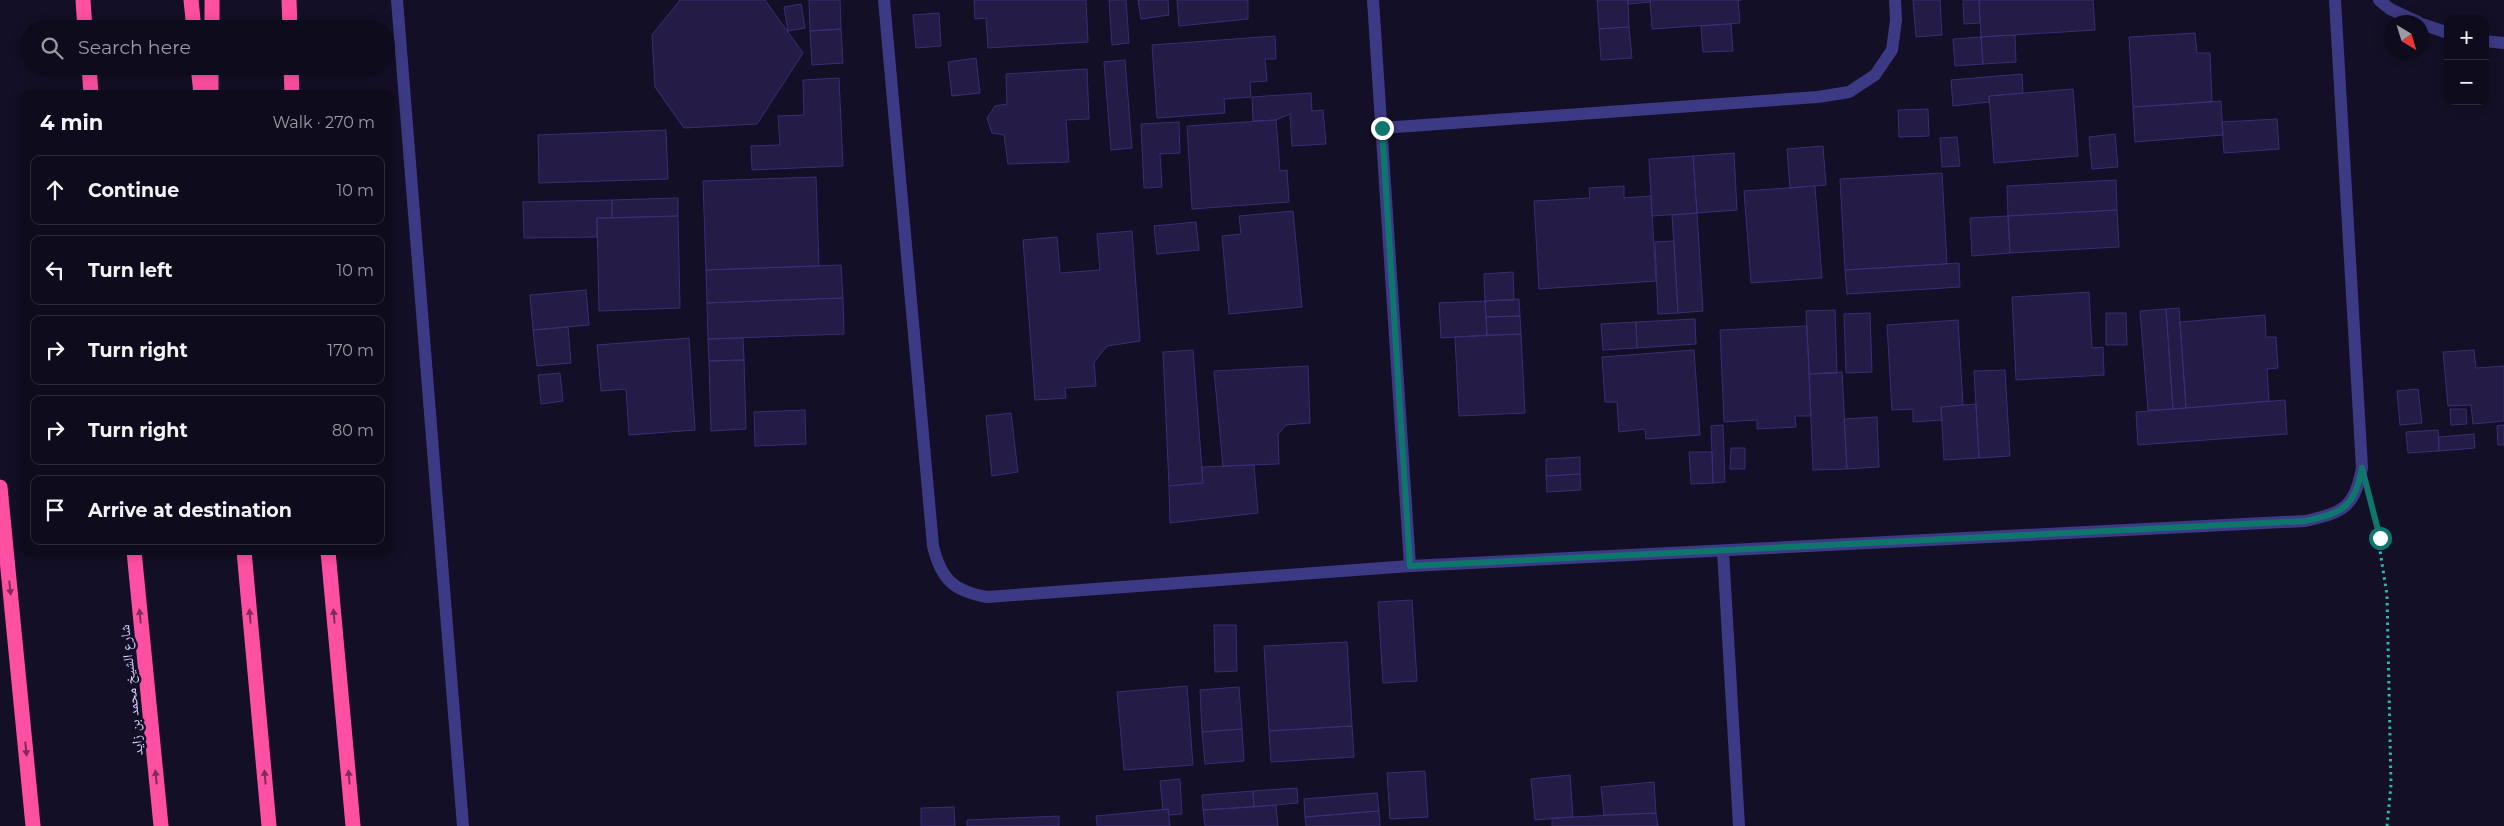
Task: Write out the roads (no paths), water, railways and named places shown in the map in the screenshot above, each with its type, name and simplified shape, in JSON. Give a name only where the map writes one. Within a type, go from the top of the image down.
[{"type":"highway","points":[[83,0],[84,20]]},
{"type":"highway","points":[[190,0],[193,20]]},
{"type":"highway","points":[[212,0],[212,20]]},
{"type":"highway","points":[[289,0],[290,20]]},
{"type":"highway","points":[[90,75],[91,90]]},
{"type":"highway","points":[[199,75],[201,90]]},
{"type":"highway","points":[[211,75],[211,90]]},
{"type":"highway","points":[[291,75],[292,90]]},
{"type":"highway","points":[[0,487],[33,826]]},
{"type":"highway","name":"شارع الشيخ محمد بن زايد","points":[[134,555],[160,826]]},
{"type":"highway","points":[[244,555],[269,826]]},
{"type":"highway","points":[[328,555],[354,826]]},
{"type":"street","points":[[397,0],[463,826]]},
{"type":"street","points":[[884,0],[933,546],[938,566],[949,582],[966,593],[987,597],[1410,566],[2305,521],[2329,516],[2346,506],[2357,492],[2362,468],[2336,0]]},
{"type":"street","points":[[1374,0],[1410,566]]},
{"type":"street","points":[[1382,128],[1818,98],[1849,92],[1875,76],[1892,50],[1896,20],[1895,0]]},
{"type":"street","points":[[2379,0],[2390,9],[2403,15]]},
{"type":"street","points":[[2429,26],[2444,32]]},
{"type":"street","points":[[2489,41],[2504,43]]},
{"type":"street","points":[[1723,551],[1739,826]]}]
